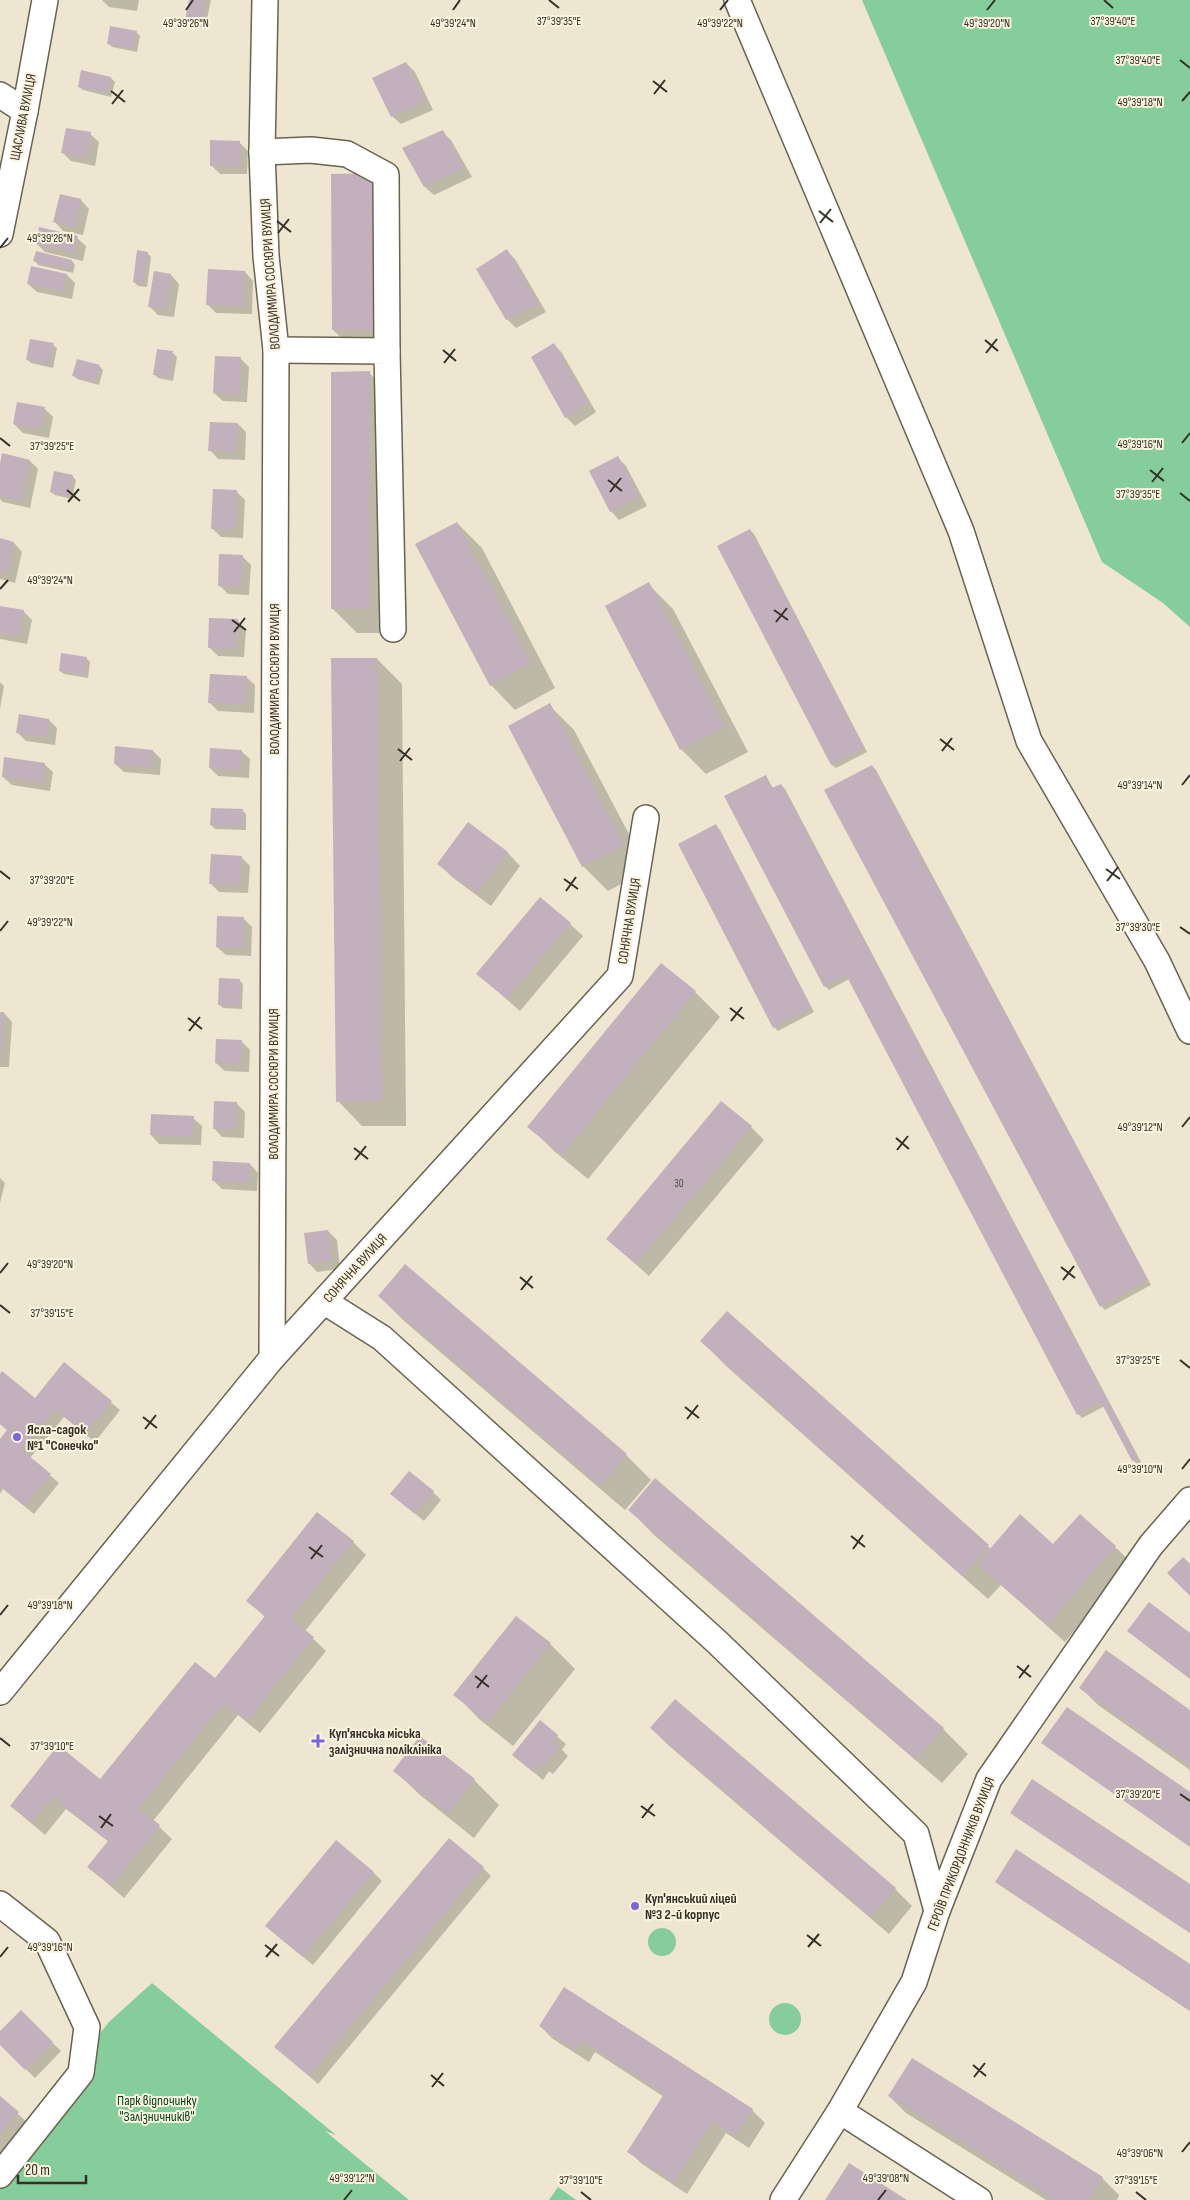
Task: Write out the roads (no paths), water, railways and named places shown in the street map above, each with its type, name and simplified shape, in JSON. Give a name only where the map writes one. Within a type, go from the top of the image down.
[{"type":"street","name":"ЩАСЛИВА ВУЛИЦЯ","points":[[0,234],[45,0]]},
{"type":"street","name":"ВОЛОДИМИРА СОСЮРИ ВУЛИЦЯ","points":[[265,0],[262,152],[266,256],[276,350],[272,1358]]},
{"type":"street","points":[[737,0],[962,531],[1029,741],[1157,961],[1190,1031]]},
{"type":"street","points":[[0,95],[25,111]]},
{"type":"street","points":[[262,152],[311,150],[347,154],[386,175],[387,351],[393,630]]},
{"type":"street","points":[[276,350],[387,351]]},
{"type":"street","name":"СОНЯЧНА ВУЛИЦЯ","points":[[0,1692],[272,1358],[620,976],[646,818]]},
{"type":"street","points":[[324,1302],[382,1338],[717,1642],[916,1834],[937,1911]]},
{"type":"street","name":"ГЕРОЇВ ПРИКОРДОННИКІВ ВУЛИЦЯ","points":[[783,2200],[840,2111],[914,1982],[937,1911],[989,1778],[1151,1545],[1189,1501]]},
{"type":"street","points":[[0,1904],[47,1940],[87,2027],[81,2073],[0,2175]]},
{"type":"street","points":[[840,2111],[979,2200]]},
{"type":"place","name":"Ясла-садок №1 \"Сонечко\"","points":[[17,1437]]},
{"type":"place","name":"Куп'янська міська залізнична поліклініка","points":[[318,1741]]},
{"type":"place","name":"Куп'янський ліцей №3 2-й корпус","points":[[635,1906]]},
{"type":"park label","name":"Парк відпочинку \"Залізничників\"","points":[[157,2108]]}]
